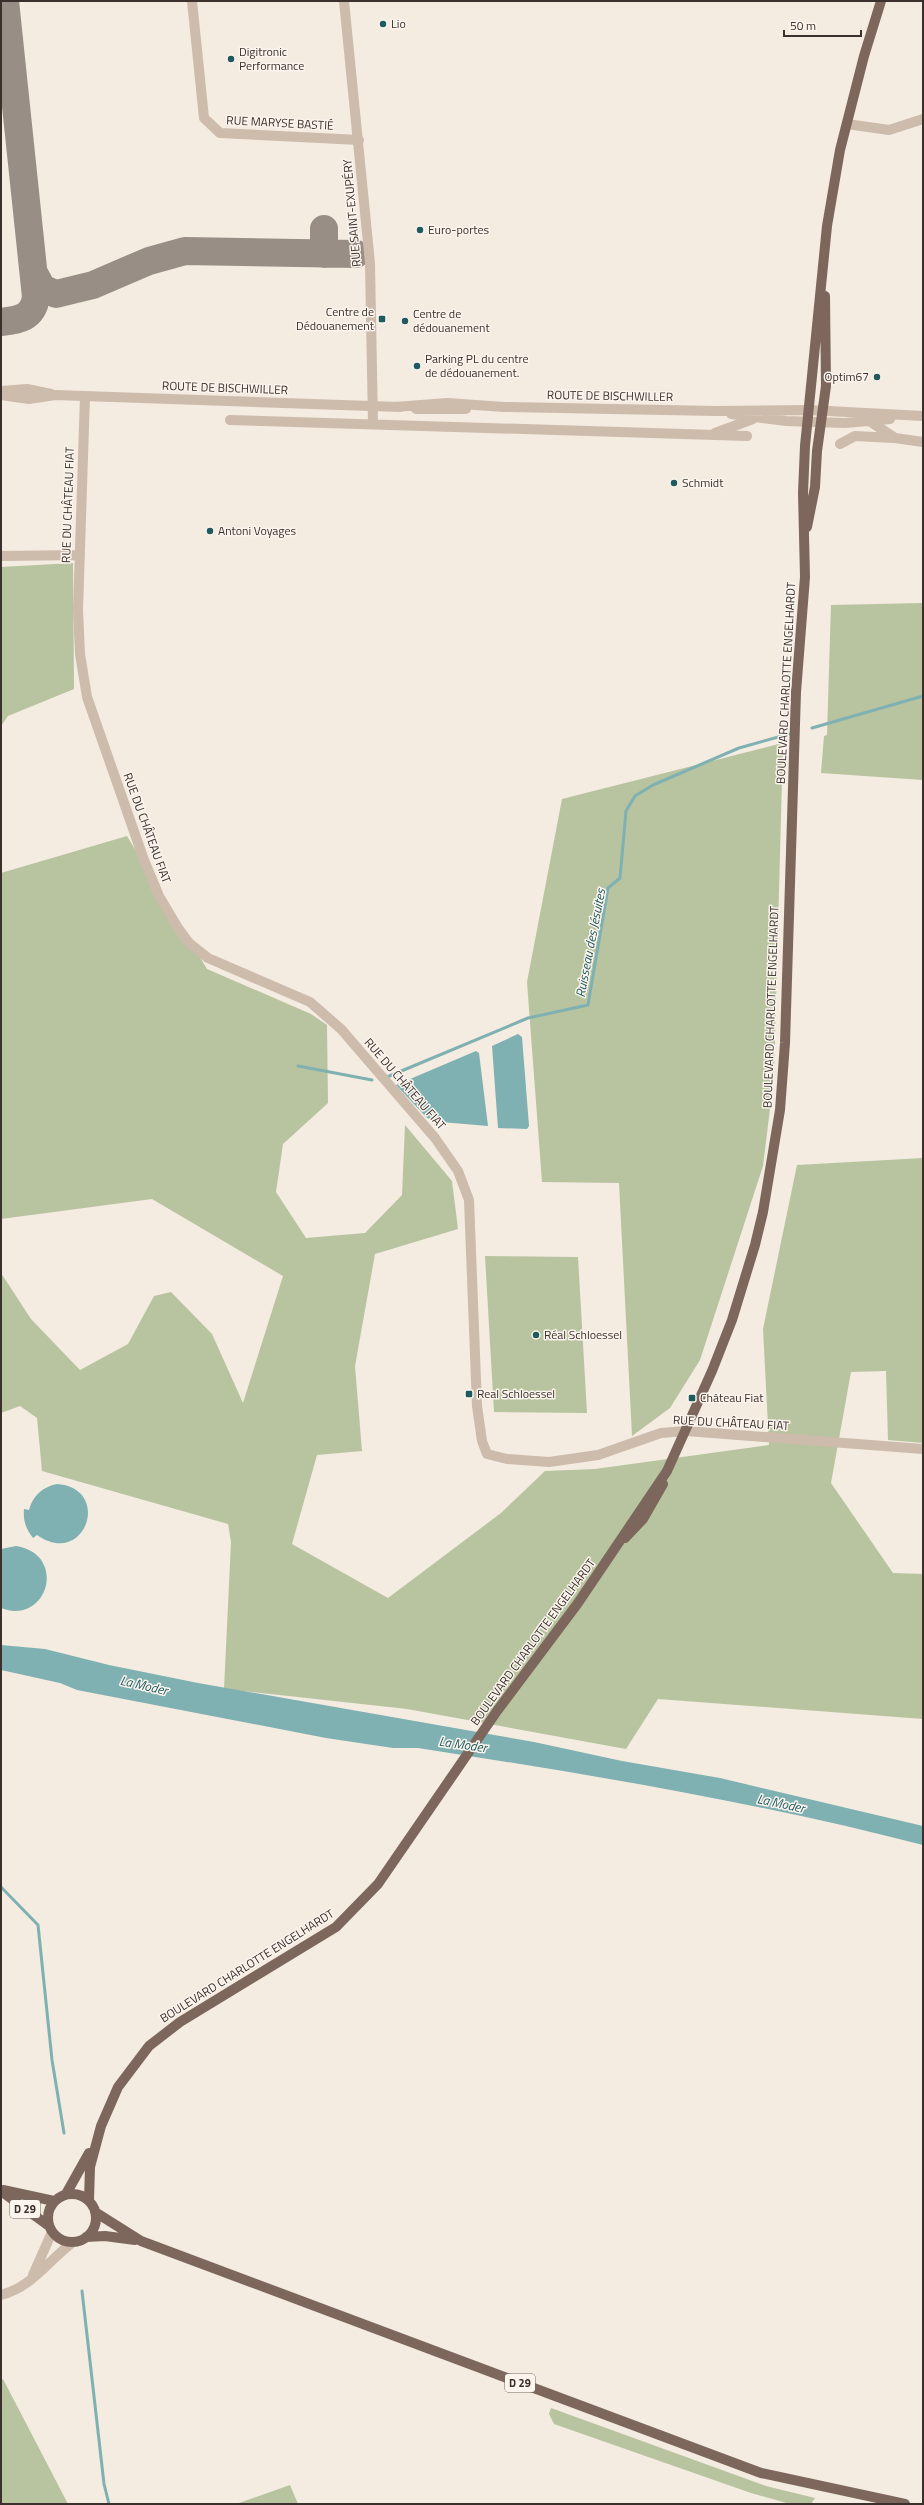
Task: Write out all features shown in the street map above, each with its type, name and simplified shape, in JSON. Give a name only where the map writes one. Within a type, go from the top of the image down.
[{"type":"main road","points":[[823,266],[837,165],[881,1]]},
{"type":"main road","name":"BOULEVARD CHARLOTTE ENGELHARDT","points":[[66,2194],[95,2143],[118,2087],[149,2046],[180,2022],[318,1940],[350,1916],[378,1884],[498,1711],[578,1603],[618,1544],[634,1530],[654,1504],[666,1471],[686,1431],[732,1320],[755,1245],[768,1188],[779,1117],[785,1043],[796,692],[805,577],[803,493],[809,410],[823,266]]},
{"type":"main road","name":"BOULEVARD CHARLOTTE ENGELHARDT","points":[[805,549],[824,411],[827,314],[823,266]]},
{"type":"main road","name":"BOULEVARD CHARLOTTE ENGELHARDT","points":[[89,2200],[90,2167],[95,2143]]},
{"type":"main road","name":"D 29","points":[[1,2190],[54,2201]]},
{"type":"main road","name":"D 29","points":[[1,2190],[51,2229]]},
{"type":"main road","points":[[66,2194],[75,2194],[89,2200],[95,2212],[94,2226],[86,2237],[73,2242],[58,2237],[51,2229],[48,2213],[54,2201],[66,2194]]},
{"type":"main road","name":"D 29","points":[[95,2212],[141,2241],[761,2473],[905,2504]]},
{"type":"main road","name":"D 29","points":[[86,2237],[105,2236],[141,2241]]},
{"type":"street","name":"RUE MARYSE BASTIÉ","points":[[192,1],[204,118],[220,133],[359,140]]},
{"type":"street","name":"RUE SAINT-EXUPÉRY","points":[[344,1],[359,140],[370,263],[371,385],[373,424]]},
{"type":"street","points":[[847,124],[889,130],[923,119]]},
{"type":"street","name":"ROUTE DE BISCHWILLER","points":[[1,391],[27,389],[55,395],[395,407],[431,403],[504,407],[716,412],[809,410],[923,416]]},
{"type":"street","name":"ROUTE DE BISCHWILLER","points":[[1,395],[29,399],[55,395]]},
{"type":"street","name":"RUE DU CHÂTEAU FIAT","points":[[85,396],[78,610],[80,654],[87,698],[144,860],[159,896],[178,928],[189,943],[208,958],[310,1002],[341,1029],[435,1138],[458,1171],[465,1186],[469,1200],[473,1265],[477,1406],[482,1441],[487,1454],[508,1459],[549,1462],[598,1455],[660,1433],[686,1431],[923,1449]]},
{"type":"street","name":"ROUTE DE BISCHWILLER","points":[[716,412],[754,418],[808,422],[895,419],[923,422]]},
{"type":"street","points":[[712,434],[754,418]]},
{"type":"street","points":[[230,420],[747,436]]},
{"type":"street","points":[[868,420],[896,438]]},
{"type":"street","points":[[840,444],[855,436],[896,438],[923,442]]},
{"type":"street","points":[[1,556],[80,555]]},
{"type":"street","points":[[29,2282],[51,2229]]},
{"type":"street","points":[[1,2295],[29,2282],[73,2242]]},
{"type":"green space","points":[[73,563],[74,689],[8,716],[1,726],[1,567]]},
{"type":"green space","points":[[923,603],[923,780],[821,773],[824,736],[827,735],[831,605]]},
{"type":"green space","points":[[783,743],[774,1076],[763,1166],[700,1360],[670,1408],[632,1436],[619,1183],[542,1182],[527,982],[562,799]]},
{"type":"green space","points":[[127,836],[207,969],[311,1014],[327,1025],[328,1103],[283,1144],[276,1192],[306,1238],[365,1233],[402,1195],[405,1125],[452,1181],[458,1229],[375,1254],[355,1366],[362,1451],[317,1455],[292,1544],[388,1598],[501,1513],[545,1471],[595,1469],[769,1445],[763,1329],[797,1165],[923,1158],[923,1443],[888,1440],[886,1371],[851,1372],[831,1483],[893,1573],[923,1574],[923,1719],[658,1699],[626,1749],[407,1709],[224,1689],[231,1542],[228,1524],[42,1471],[37,1418],[20,1406],[1,1413],[1,1273],[31,1319],[80,1370],[128,1344],[154,1296],[171,1292],[212,1334],[243,1403],[283,1276],[152,1199],[1,1219],[1,873]]},
{"type":"green space","name":"Réal Schloessel","points":[[485,1256],[578,1257],[587,1413],[494,1412]]},
{"type":"green space","points":[[3,2379],[68,2504],[1,2504],[1,2380]]},
{"type":"green space","points":[[551,2408],[766,2486],[815,2498],[811,2504],[790,2504],[751,2493],[554,2424],[549,2414]]},
{"type":"green space","points":[[290,2485],[298,2504],[236,2504]]},
{"type":"water","points":[[518,1034],[522,1037],[529,1126],[527,1129],[498,1128],[492,1046]]},
{"type":"water","points":[[476,1051],[479,1053],[488,1126],[441,1122],[427,1118],[396,1085]]},
{"type":"water","points":[[57,1484],[74,1489],[84,1498],[88,1511],[86,1524],[79,1535],[68,1542],[54,1543],[37,1535],[33,1538],[26,1525],[24,1509],[29,1510],[33,1500],[39,1492],[47,1487]]},
{"type":"water","points":[[16,1546],[32,1552],[42,1562],[46,1574],[46,1587],[40,1598],[30,1607],[17,1611],[1,1608],[1,1549]]},
{"type":"water","name":"La Moder","points":[[1,1645],[45,1649],[109,1665],[198,1683],[534,1742],[622,1761],[720,1778],[923,1826],[923,1845],[798,1815],[672,1790],[418,1748],[393,1748],[326,1738],[77,1690],[60,1683],[1,1670]]},
{"type":"waterway","name":"Ruisseau des Jésuites","points":[[812,728],[923,696]]},
{"type":"waterway","name":"Ruisseau des Jésuites","points":[[387,1077],[528,1018],[588,1005],[608,888],[620,878],[626,811],[635,796],[653,785],[739,748],[789,734]]},
{"type":"waterway","points":[[298,1066],[372,1080]]},
{"type":"waterway","points":[[1,1887],[38,1925],[52,2060],[64,2133]]},
{"type":"waterway","points":[[82,2291],[104,2484],[109,2504]]},
{"type":"taxiway","points":[[1,322],[24,317],[32,309],[36,297],[5,1]]},
{"type":"taxiway","points":[[324,229],[324,254]]},
{"type":"taxiway","points":[[34,273],[42,288],[56,294],[93,285],[149,261],[185,251],[356,254]]},
{"type":"place","name":"Lio","points":[[383,24]]},
{"type":"place","name":"Digitronic Performance","points":[[231,59]]},
{"type":"place","name":"Euro-portes","points":[[420,230]]},
{"type":"place","name":"Centre de Dédouanement","points":[[382,319]]},
{"type":"place","name":"Centre de dédouanement","points":[[405,321]]},
{"type":"place","name":"Parking PL du centre de dédouanement.","points":[[417,366]]},
{"type":"place","name":"Optim67","points":[[877,377]]},
{"type":"place","name":"Schmidt","points":[[674,483]]},
{"type":"place","name":"Antoni Voyages","points":[[210,531]]},
{"type":"place","name":"Réal Schloessel","points":[[536,1335]]},
{"type":"place","name":"Real Schloessel","points":[[469,1394]]},
{"type":"place","name":"Château Fiat","points":[[692,1398]]}]
